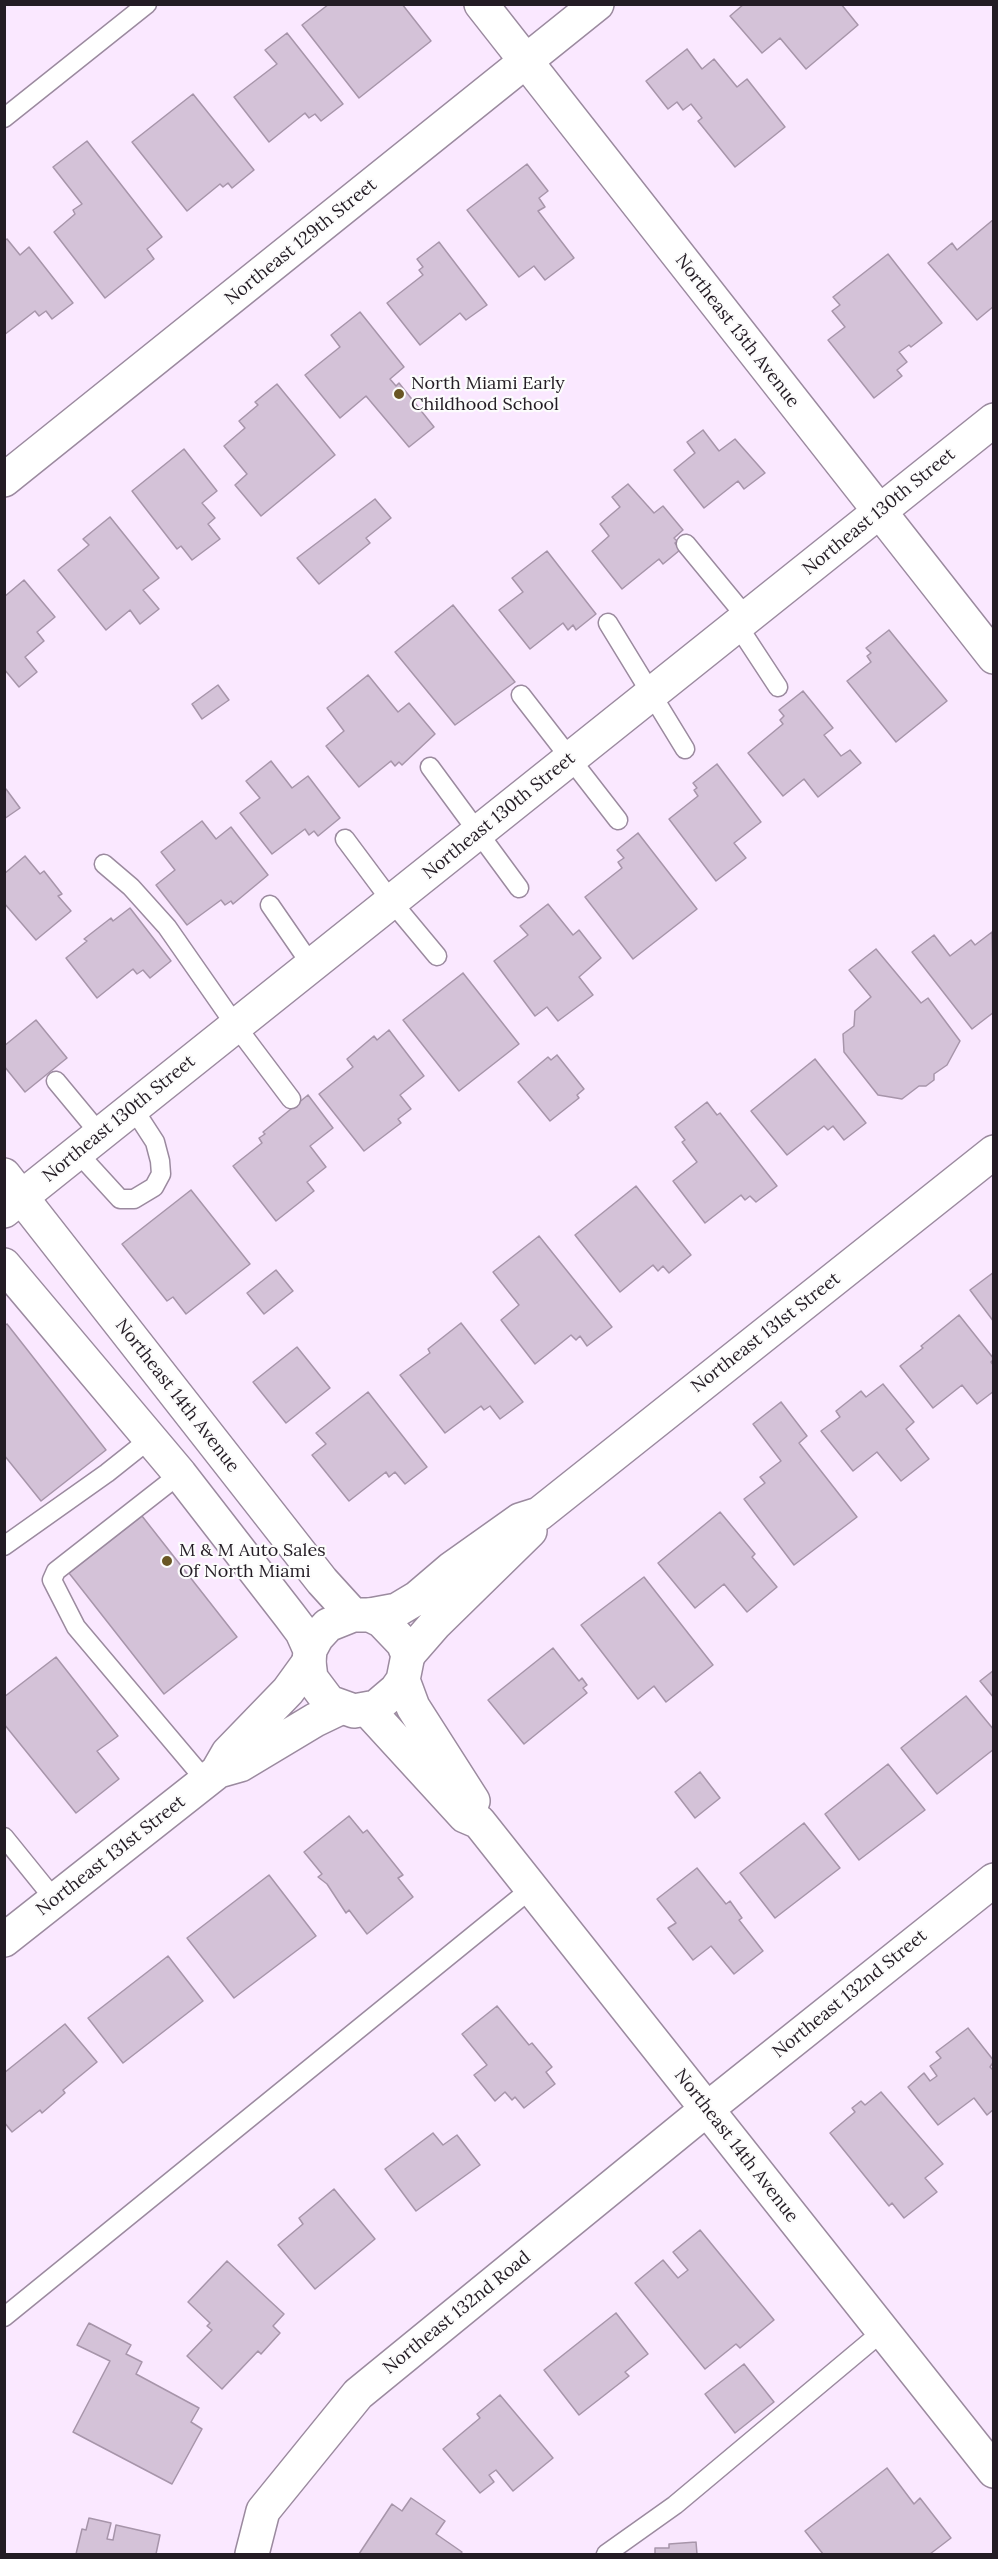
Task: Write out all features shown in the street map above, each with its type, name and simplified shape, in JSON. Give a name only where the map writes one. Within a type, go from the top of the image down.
[{"type":"street","name":"Northeast 13th Avenue","points":[[481,4],[993,657]]},
{"type":"street","name":"Northeast 129th Street","points":[[4,480],[597,4]]},
{"type":"street","name":"Northeast 130th Street","points":[[10,1194],[89,1143],[993,420]]},
{"type":"street","name":"Northeast 131st Street","points":[[362,1615],[397,1610],[417,1599],[451,1569],[520,1520],[539,1514],[993,1152]]},
{"type":"street","name":"Northeast 14th Avenue","points":[[10,1194],[322,1581],[362,1615]]},
{"type":"street","points":[[4,1265],[151,1438],[302,1632],[309,1656],[311,1678],[319,1692],[329,1702],[354,1709],[385,1701],[406,1667],[404,1643],[382,1621],[362,1615],[328,1625],[317,1637],[309,1656]]},
{"type":"street","name":"Northeast 131st Street","points":[[406,1667],[435,1624],[530,1531],[539,1514]]},
{"type":"street","name":"Northeast 131st Street","points":[[212,1777],[228,1753],[288,1691],[309,1656]]},
{"type":"street","name":"Northeast 14th Avenue","points":[[406,1667],[413,1707],[478,1808],[479,1822]]},
{"type":"street","name":"Northeast 14th Avenue","points":[[354,1709],[465,1816],[479,1822],[993,2471]]},
{"type":"street","name":"Northeast 131st Street","points":[[4,1940],[212,1777],[240,1765],[315,1720],[354,1709]]},
{"type":"street","name":"Northeast 132nd Street","points":[[707,2109],[993,1880]]},
{"type":"street","name":"Northeast 132nd Road","points":[[252,2554],[263,2511],[358,2394],[707,2109]]},
{"type":"lane","points":[[4,118],[147,4]]},
{"type":"lane","points":[[686,544],[743,622],[778,687]]},
{"type":"lane","points":[[608,623],[685,749]]},
{"type":"lane","points":[[521,695],[618,820]]},
{"type":"lane","points":[[430,767],[477,834],[519,888]]},
{"type":"lane","points":[[345,839],[392,902],[437,956]]},
{"type":"lane","points":[[104,864],[131,887],[167,927],[236,1026],[291,1099]]},
{"type":"lane","points":[[270,905],[312,966]]},
{"type":"lane","points":[[56,1081],[120,1198],[134,1199],[154,1187],[160,1174],[160,1161],[155,1142],[133,1108]]},
{"type":"lane","points":[[4,1546],[107,1473],[151,1438]]},
{"type":"lane","points":[[180,1474],[56,1571],[52,1580],[76,1627],[212,1777]]},
{"type":"lane","points":[[4,1837],[55,1900]]},
{"type":"lane","points":[[4,2317],[532,1888]]},
{"type":"lane","points":[[606,2554],[675,2505],[883,2331]]},
{"type":"building","points":[[329,4],[402,4],[431,41],[359,98],[302,25]]},
{"type":"building","points":[[744,4],[841,4],[858,25],[806,69],[780,38],[762,53],[730,16]]},
{"type":"building","points":[[287,33],[343,104],[321,121],[315,114],[309,118],[305,113],[269,142],[234,97],[277,64],[265,50]]},
{"type":"building","points":[[687,49],[702,69],[714,59],[737,87],[747,79],[785,127],[735,167],[698,121],[702,118],[691,104],[683,110],[677,102],[668,109],[646,81]]},
{"type":"building","points":[[193,94],[254,170],[232,188],[228,183],[223,187],[220,184],[187,211],[132,142]]},
{"type":"building","points":[[87,141],[162,237],[147,249],[154,259],[105,298],[54,232],[75,214],[73,210],[82,204],[53,167]]},
{"type":"building","points":[[527,164],[548,191],[539,198],[545,207],[538,211],[574,258],[545,280],[534,266],[519,277],[467,210]]},
{"type":"building","points":[[994,219],[994,306],[977,320],[928,263],[952,243],[957,250]]},
{"type":"building","points":[[7,239],[20,255],[29,247],[73,303],[52,319],[46,311],[39,316],[35,311],[4,335],[4,241]]},
{"type":"building","points":[[439,242],[487,305],[466,320],[460,313],[420,345],[387,303],[423,275],[419,270],[423,267],[417,259]]},
{"type":"building","points":[[888,254],[942,323],[911,347],[909,345],[899,352],[907,362],[897,370],[902,376],[874,398],[828,340],[845,327],[832,311],[840,305],[833,297]]},
{"type":"building","points":[[360,312],[404,367],[390,379],[396,386],[399,383],[434,427],[409,447],[366,396],[340,418],[305,375],[340,347],[331,335]]},
{"type":"building","points":[[277,384],[335,455],[261,516],[235,485],[247,474],[224,446],[245,428],[239,421],[258,405],[255,402]]},
{"type":"building","points":[[703,430],[719,451],[735,439],[765,473],[744,489],[738,481],[704,508],[674,470],[695,453],[687,442]]},
{"type":"building","points":[[184,449],[217,491],[202,503],[215,518],[208,524],[220,539],[192,560],[181,546],[177,549],[132,491]]},
{"type":"building","points":[[628,484],[654,513],[663,506],[683,530],[674,538],[680,550],[663,564],[659,559],[622,589],[592,551],[609,536],[600,524],[620,507],[612,497]]},
{"type":"building","points":[[375,499],[391,518],[366,538],[370,543],[319,584],[297,558]]},
{"type":"building","points":[[110,517],[159,578],[143,590],[159,609],[140,624],[130,610],[106,630],[58,570],[89,545],[83,539]]},
{"type":"building","points":[[547,551],[596,614],[576,630],[573,625],[568,630],[563,623],[530,649],[499,610],[523,592],[512,578]]},
{"type":"building","points":[[24,580],[55,617],[37,632],[44,641],[25,657],[37,672],[19,687],[4,669],[4,597]]},
{"type":"building","points":[[453,605],[515,682],[455,725],[395,652]]},
{"type":"building","points":[[889,630],[947,701],[896,742],[847,681],[871,662],[867,656],[871,653],[866,648]]},
{"type":"building","points":[[368,675],[398,712],[409,703],[435,734],[402,765],[399,762],[395,766],[391,761],[359,787],[326,746],[344,731],[327,708]]},
{"type":"building","points":[[218,685],[229,700],[202,719],[192,704]]},
{"type":"building","points":[[803,691],[833,728],[824,735],[841,756],[850,750],[861,763],[818,797],[804,779],[783,796],[748,753],[783,724],[780,720],[784,716],[779,710]]},
{"type":"building","points":[[271,761],[292,788],[308,776],[340,818],[318,836],[314,831],[309,835],[305,829],[272,854],[240,813],[260,798],[246,781]]},
{"type":"building","points":[[717,764],[761,822],[734,843],[746,858],[716,881],[669,819],[698,796],[694,790],[697,788],[693,783]]},
{"type":"building","points":[[6,789],[20,808],[4,819],[4,790]]},
{"type":"building","points":[[202,821],[216,839],[231,827],[268,875],[233,904],[231,901],[225,905],[221,900],[187,925],[156,885],[175,870],[161,852]]},
{"type":"building","points":[[638,833],[697,909],[633,959],[585,897],[622,868],[618,862],[624,858],[617,850]]},
{"type":"building","points":[[25,856],[40,874],[44,871],[62,894],[58,896],[71,911],[36,940],[4,903],[4,874]]},
{"type":"building","points":[[548,904],[573,935],[579,930],[601,958],[579,977],[593,995],[558,1021],[547,1007],[535,1016],[494,961],[528,935],[520,926]]},
{"type":"building","points":[[130,908],[171,961],[150,978],[143,970],[137,974],[133,969],[97,998],[66,958],[87,941],[84,939],[111,918],[113,921]]},
{"type":"building","points":[[992,932],[994,1012],[972,1029],[912,952],[934,935],[950,956],[971,940],[975,945]]},
{"type":"building","points":[[876,949],[921,1003],[928,998],[960,1041],[947,1065],[934,1074],[934,1080],[926,1086],[919,1086],[902,1099],[878,1095],[844,1052],[843,1034],[854,1026],[855,1011],[871,997],[849,970]]},
{"type":"building","points":[[463,973],[519,1044],[459,1091],[403,1020]]},
{"type":"building","points":[[36,1020],[67,1058],[25,1092],[4,1066],[4,1046]]},
{"type":"building","points":[[389,1030],[424,1076],[400,1095],[411,1109],[398,1119],[401,1123],[364,1151],[319,1094],[353,1067],[347,1059],[374,1036],[377,1040]]},
{"type":"building","points":[[557,1055],[584,1089],[577,1095],[579,1098],[550,1121],[518,1082],[548,1057],[551,1060]]},
{"type":"building","points":[[815,1059],[866,1123],[844,1140],[833,1126],[828,1130],[824,1126],[787,1155],[751,1111]]},
{"type":"building","points":[[308,1095],[333,1128],[310,1146],[326,1167],[307,1182],[314,1191],[276,1221],[233,1166],[262,1143],[259,1138],[265,1134],[263,1132]]},
{"type":"building","points":[[707,1102],[717,1115],[720,1113],[777,1186],[756,1202],[750,1196],[745,1200],[741,1195],[705,1223],[673,1181],[697,1162],[682,1142],[685,1140],[675,1127]]},
{"type":"building","points":[[636,1186],[691,1255],[669,1273],[663,1266],[658,1271],[653,1265],[620,1292],[575,1235]]},
{"type":"building","points":[[191,1190],[250,1264],[186,1314],[173,1297],[167,1301],[122,1244]]},
{"type":"building","points":[[539,1236],[612,1327],[587,1346],[580,1336],[576,1340],[571,1335],[535,1364],[501,1320],[519,1305],[493,1272]]},
{"type":"building","points":[[276,1270],[293,1291],[264,1314],[247,1293]]},
{"type":"building","points":[[994,1272],[994,1322],[970,1290]]},
{"type":"building","points":[[959,1315],[994,1359],[991,1362],[994,1366],[994,1391],[977,1404],[962,1385],[933,1408],[900,1366]]},
{"type":"building","points":[[461,1323],[523,1402],[500,1419],[490,1406],[484,1410],[481,1406],[445,1433],[400,1375],[430,1353],[428,1349]]},
{"type":"building","points":[[7,1324],[106,1450],[41,1501],[4,1455],[4,1326]]},
{"type":"building","points":[[297,1347],[330,1388],[286,1423],[253,1382]]},
{"type":"building","points":[[883,1384],[914,1422],[906,1429],[929,1459],[901,1481],[877,1452],[853,1471],[821,1431],[840,1417],[836,1411],[861,1391],[866,1397]]},
{"type":"building","points":[[368,1392],[427,1467],[405,1484],[395,1472],[389,1477],[386,1472],[349,1501],[312,1455],[326,1444],[316,1433]]},
{"type":"building","points":[[781,1402],[807,1436],[799,1443],[857,1517],[794,1565],[744,1499],[765,1483],[760,1477],[781,1461],[753,1424]]},
{"type":"building","points":[[720,1512],[755,1554],[752,1557],[777,1587],[747,1612],[724,1584],[695,1608],[658,1563]]},
{"type":"building","points":[[142,1516],[237,1637],[164,1694],[69,1573]]},
{"type":"building","points":[[644,1577],[713,1665],[666,1702],[654,1686],[638,1699],[581,1625]]},
{"type":"building","points":[[553,1648],[579,1681],[582,1678],[587,1685],[583,1688],[587,1693],[524,1744],[488,1700]]},
{"type":"building","points":[[56,1657],[118,1736],[97,1751],[119,1779],[76,1813],[4,1724],[4,1697]]},
{"type":"building","points":[[994,1670],[994,1698],[980,1681]]},
{"type":"building","points":[[966,1696],[994,1730],[994,1749],[937,1794],[901,1748]]},
{"type":"building","points":[[888,1764],[925,1810],[859,1860],[825,1814]]},
{"type":"building","points":[[700,1772],[720,1798],[695,1818],[675,1792]]},
{"type":"building","points":[[349,1816],[363,1833],[367,1830],[403,1875],[398,1878],[413,1897],[367,1934],[349,1910],[346,1913],[327,1884],[318,1877],[322,1874],[304,1852]]},
{"type":"building","points":[[804,1823],[840,1868],[775,1918],[740,1873]]},
{"type":"building","points":[[697,1868],[726,1904],[730,1901],[742,1918],[739,1920],[763,1951],[734,1974],[711,1946],[693,1960],[668,1928],[676,1923],[657,1899]]},
{"type":"building","points":[[269,1875],[316,1936],[234,1998],[187,1938]]},
{"type":"building","points":[[168,1956],[203,2001],[123,2063],[88,2018]]},
{"type":"building","points":[[497,2006],[529,2045],[532,2043],[552,2067],[546,2072],[555,2084],[524,2108],[515,2097],[512,2100],[505,2092],[495,2101],[474,2075],[487,2065],[462,2034]]},
{"type":"building","points":[[65,2024],[97,2062],[63,2090],[65,2093],[42,2113],[40,2110],[12,2132],[4,2122],[4,2073]]},
{"type":"building","points":[[968,2028],[994,2061],[990,2067],[994,2071],[994,2109],[987,2115],[974,2098],[938,2125],[908,2087],[924,2073],[930,2081],[937,2076],[930,2066],[941,2058],[936,2052]]},
{"type":"building","points":[[881,2092],[943,2164],[925,2178],[937,2192],[904,2218],[892,2203],[889,2206],[830,2133],[855,2112],[852,2108],[861,2101],[865,2105]]},
{"type":"building","points":[[433,2133],[443,2145],[457,2135],[480,2165],[416,2211],[385,2169]]},
{"type":"building","points":[[334,2189],[375,2239],[315,2289],[278,2245],[303,2224],[299,2218]]},
{"type":"building","points":[[700,2230],[774,2320],[740,2348],[736,2344],[705,2369],[635,2283],[663,2260],[678,2278],[688,2270],[673,2252]]},
{"type":"building","points":[[227,2261],[284,2314],[273,2326],[280,2333],[261,2354],[258,2351],[222,2389],[187,2356],[212,2330],[207,2326],[210,2323],[188,2302]]},
{"type":"building","points":[[616,2313],[648,2354],[625,2372],[629,2376],[579,2415],[544,2370]]},
{"type":"building","points":[[89,2323],[131,2345],[126,2354],[142,2362],[136,2374],[199,2408],[191,2422],[202,2429],[172,2484],[73,2432],[110,2361],[77,2345]]},
{"type":"building","points":[[744,2364],[774,2402],[735,2433],[705,2394]]},
{"type":"building","points":[[500,2395],[553,2458],[513,2491],[496,2470],[489,2475],[494,2482],[480,2493],[443,2449],[480,2418],[477,2414]]},
{"type":"building","points":[[887,2468],[914,2504],[920,2498],[951,2538],[930,2554],[823,2554],[805,2531]]},
{"type":"building","points":[[411,2498],[445,2521],[436,2534],[462,2552],[460,2554],[359,2554],[392,2504],[402,2511]]},
{"type":"building","points":[[89,2518],[111,2523],[107,2539],[113,2540],[116,2525],[160,2535],[156,2554],[76,2554],[82,2529],[86,2530]]},
{"type":"building","points":[[696,2542],[697,2554],[655,2554],[655,2548],[669,2548],[669,2544]]},
{"type":"place","name":"North Miami Early Childhood School","points":[[399,394]]},
{"type":"place","name":"M & M Auto Sales Of North Miami","points":[[167,1561]]}]
